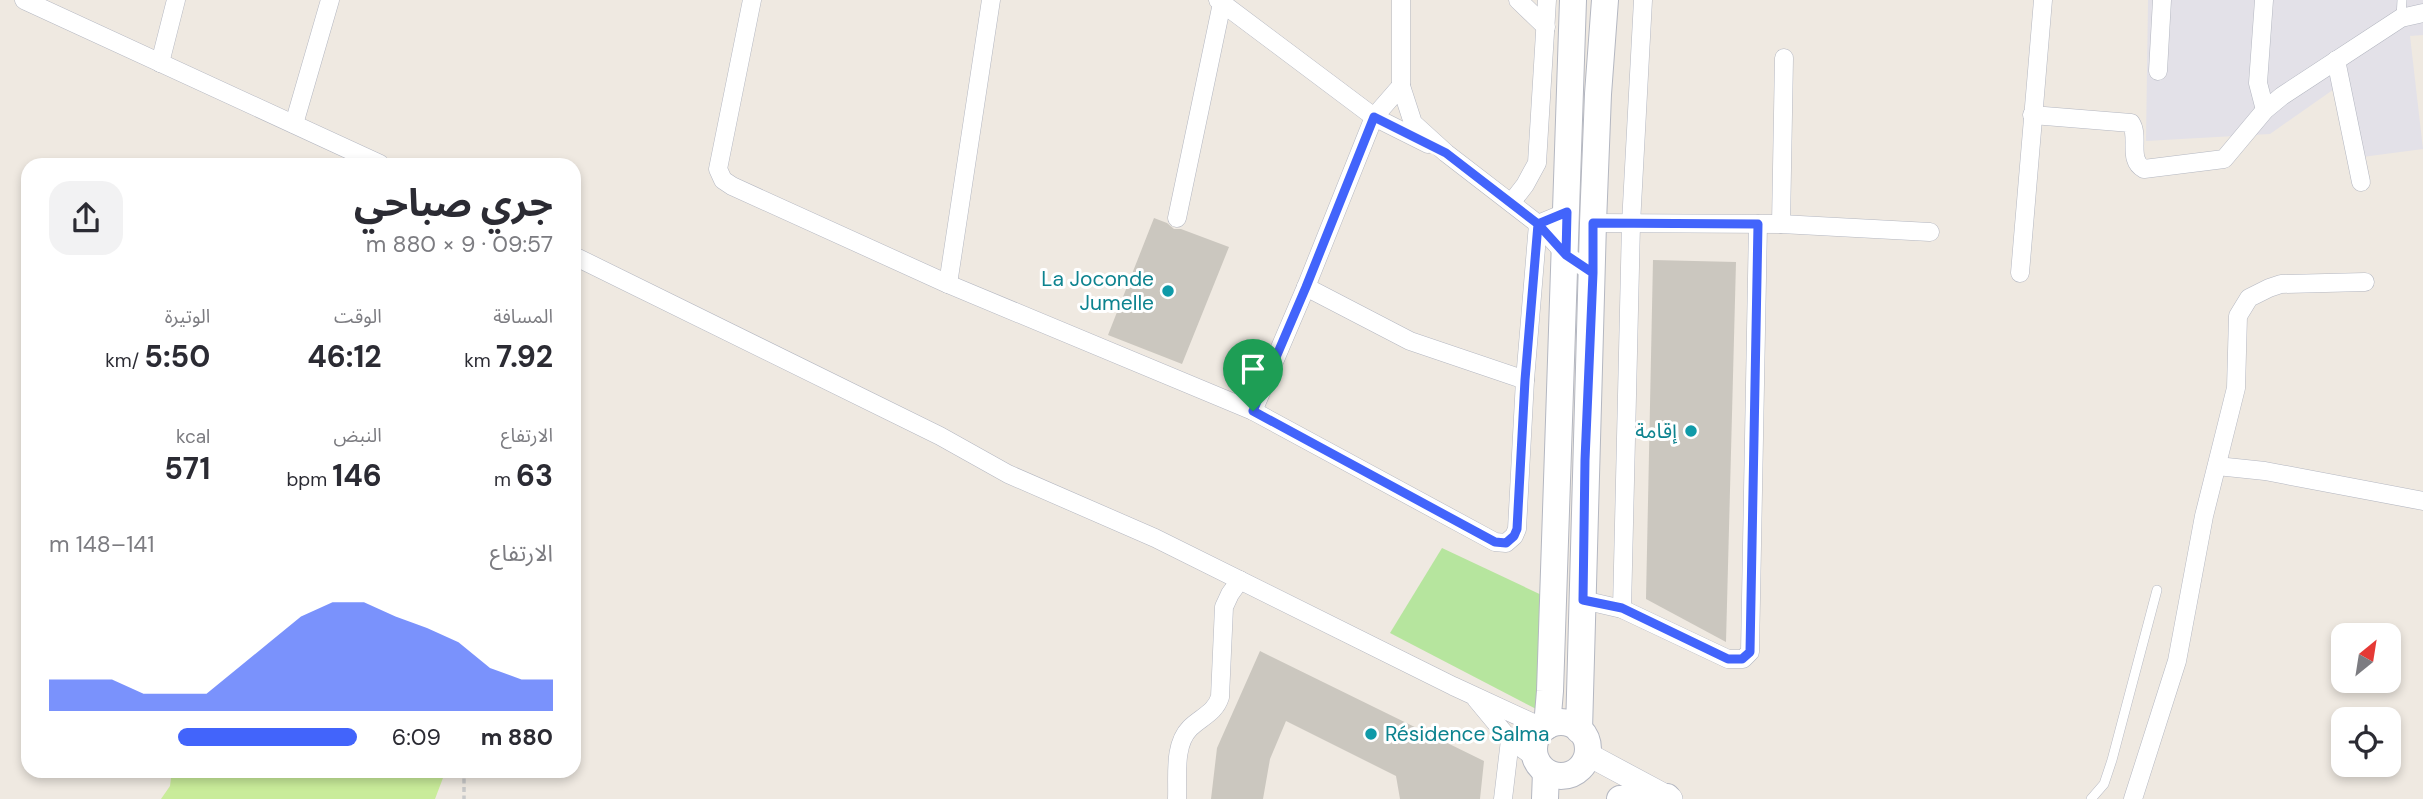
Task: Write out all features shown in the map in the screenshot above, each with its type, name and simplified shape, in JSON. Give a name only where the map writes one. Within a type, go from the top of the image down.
[{"type":"main road","points":[[1565,764],[1534,747],[1537,737],[1545,727],[1550,691],[1573,0]]},
{"type":"main road","points":[[1545,799],[1565,764],[1583,600],[1593,223],[1605,0]]},
{"type":"main road","points":[[1545,727],[1564,723],[1565,764]]},
{"type":"main road","points":[[1620,799],[1669,798]]},
{"type":"street","points":[[24,0],[367,158]]},
{"type":"street","points":[[160,63],[176,0]]},
{"type":"street","points":[[294,124],[330,0]]},
{"type":"street","points":[[752,0],[718,169],[723,180],[948,285],[1253,411],[1495,542],[1506,543],[1517,529],[1525,380],[1538,224]]},
{"type":"street","points":[[948,285],[991,0]]},
{"type":"street","points":[[1401,0],[1401,86],[1413,123],[1446,153],[1538,224],[1566,255],[1593,273]]},
{"type":"street","points":[[1518,0],[1546,27]]},
{"type":"street","points":[[1511,203],[1537,163],[1547,0]]},
{"type":"street","points":[[1622,608],[1631,224],[1643,0]]},
{"type":"street","points":[[2020,273],[2043,0]]},
{"type":"street","points":[[2158,71],[2162,0]]},
{"type":"street","points":[[2264,0],[2258,83],[2265,110]]},
{"type":"street","points":[[1177,218],[1220,1],[1374,117],[1446,153]]},
{"type":"street","points":[[2032,115],[2131,123],[2136,130],[2135,160],[2138,166],[2144,169],[2224,159],[2265,110],[2282,96],[2336,60],[2402,9],[2423,13]]},
{"type":"street","points":[[1781,225],[1784,58]]},
{"type":"street","points":[[2336,60],[2361,182]]},
{"type":"street","points":[[1253,411],[1374,117],[1401,86]]},
{"type":"street","points":[[1538,224],[1567,212]]},
{"type":"street","points":[[1593,223],[1758,224],[1930,232]]},
{"type":"street","points":[[1583,600],[1622,608],[1728,659],[1742,659],[1750,652],[1758,224]]},
{"type":"street","points":[[581,259],[940,436],[1007,474],[1155,538],[1474,696],[1545,727]]},
{"type":"street","points":[[2133,799],[2177,661],[2204,516],[2236,388],[2238,316],[2249,298],[2281,284],[2365,282]]},
{"type":"street","points":[[1306,287],[1410,341],[1525,380]]},
{"type":"street","points":[[2217,466],[2265,471],[2423,500]]},
{"type":"street","points":[[1177,799],[1179,746],[1189,729],[1212,712],[1220,697],[1224,607],[1240,580]]},
{"type":"street","points":[[1474,696],[1510,740],[1565,764],[1669,798]]},
{"type":"street","points":[[1503,799],[1510,740]]},
{"type":"lane","points":[[2091,799],[2104,784],[2112,760],[2157,590]]},
{"type":"path","points":[[464,778],[464,799]]},
{"type":"shaded area","points":[[2148,0],[2423,0],[2423,35],[2410,36],[2423,149],[2347,159],[2337,87],[2270,134],[2146,141]]},
{"type":"green space","points":[[1442,548],[1548,598],[1542,712],[1390,633]]},
{"type":"green space","points":[[171,778],[443,778],[435,799],[161,799],[170,786]]},
{"type":"building","name":"La Joconde Jumelle","points":[[1154,218],[1174,229],[1181,229],[1229,247],[1182,364],[1108,335]]},
{"type":"building","name":"إقامة","points":[[1653,260],[1736,262],[1726,642],[1646,599]]},
{"type":"building","name":"Résidence Salma","points":[[1260,651],[1484,761],[1480,799],[1400,799],[1396,776],[1286,721],[1270,759],[1263,799],[1211,799],[1217,748]]},
{"type":"place","name":"La Joconde Jumelle","points":[[1168,291]]},
{"type":"place","name":"إقامة","points":[[1691,431]]},
{"type":"place","name":"Résidence Salma","points":[[1371,734]]},
{"type":"route","points":[[1253,411],[1374,117],[1446,153],[1538,224],[1566,255],[1593,273],[1585,460],[1583,600],[1622,608],[1728,659],[1742,659],[1750,652],[1758,224],[1593,223],[1593,273],[1566,255],[1567,212],[1538,224],[1525,380],[1517,529],[1506,543],[1495,542],[1253,411]]}]
